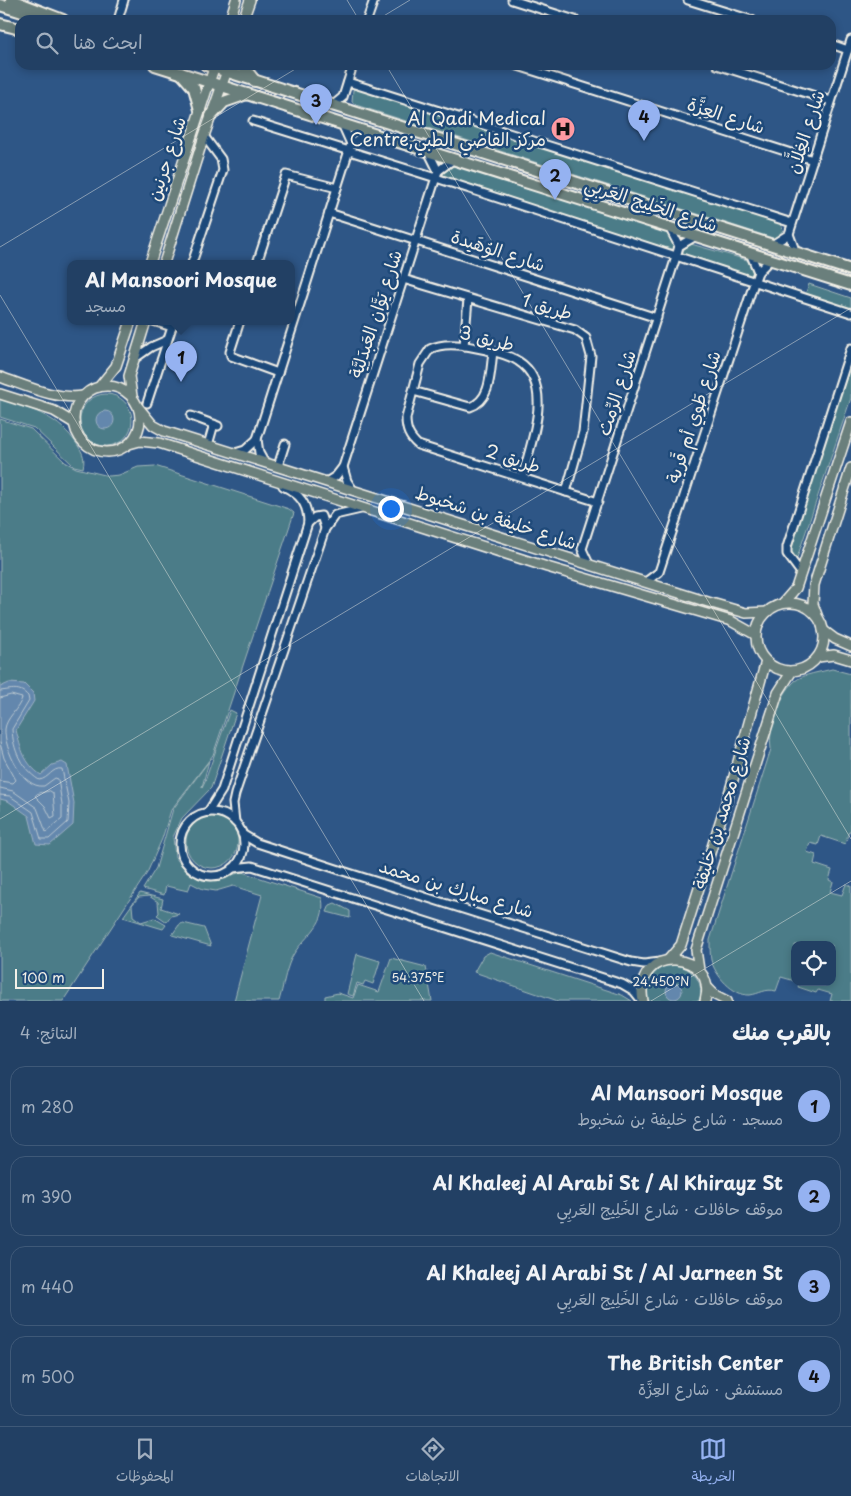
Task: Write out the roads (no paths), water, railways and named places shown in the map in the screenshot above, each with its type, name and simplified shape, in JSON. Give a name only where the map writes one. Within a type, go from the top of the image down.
[{"type":"highway","points":[[11,0],[51,15]]},
{"type":"highway","points":[[0,5],[32,15]]},
{"type":"highway","points":[[0,24],[15,28]]},
{"type":"highway","name":"شارع الخَلِيج العَربِي","points":[[173,70],[851,285]]},
{"type":"highway","name":"شارع الخَلِيج العَربِي","points":[[229,70],[256,82],[851,270]]},
{"type":"highway","points":[[246,70],[256,82]]},
{"type":"highway","points":[[180,72],[194,88],[200,110]]},
{"type":"highway","points":[[211,116],[224,102],[236,96],[248,94]]},
{"type":"main road","points":[[232,15],[236,0]]},
{"type":"main road","points":[[245,15],[250,0]]},
{"type":"main road","name":"شارع جرنين","points":[[151,260],[211,70]]},
{"type":"main road","name":"شارع جرنين","points":[[165,260],[227,70]]},
{"type":"main road","points":[[0,377],[58,396],[70,398],[83,396],[99,387],[116,366],[130,325]]},
{"type":"main road","points":[[0,394],[54,411],[74,423],[82,441],[98,451],[109,452],[129,444],[139,428],[139,408],[129,383],[133,360],[145,325]]},
{"type":"main road","points":[[99,387],[118,388],[134,399]]},
{"type":"main road","points":[[74,423],[78,404],[83,396]]},
{"type":"main road","name":"شارع خليفة بن شخبوط","points":[[139,408],[153,425],[164,431],[666,588],[746,612],[767,612]]},
{"type":"main road","points":[[851,422],[796,588],[782,604],[767,612],[761,618],[756,635],[760,654],[766,662],[774,667],[792,671],[802,669],[818,656],[824,639],[823,630],[813,604],[814,585],[851,468]]},
{"type":"main road","name":"شارع خليفة بن شخبوط","points":[[129,444],[140,441],[159,443],[269,480],[731,621],[756,635]]},
{"type":"main road","points":[[782,604],[802,605],[818,618]]},
{"type":"main road","points":[[823,630],[835,639],[851,646]]},
{"type":"main road","points":[[818,656],[834,655],[851,660]]},
{"type":"main road","name":"شارع محمد بن خليفة","points":[[642,1001],[642,984],[646,975],[652,968],[666,960],[681,945],[733,778],[766,662]]},
{"type":"main road","name":"شارع محمد بن خليفة","points":[[706,986],[699,970],[696,950],[754,762],[778,693],[792,671]]},
{"type":"main road","points":[[666,960],[685,962],[699,970]]},
{"type":"main road","points":[[705,1001],[706,986]]},
{"type":"main road","points":[[706,986],[715,995],[727,1001]]},
{"type":"street","points":[[114,0],[123,1],[119,15]]},
{"type":"street","points":[[371,15],[374,0]]},
{"type":"street","points":[[512,0],[559,15]]},
{"type":"street","points":[[688,0],[736,15]]},
{"type":"street","name":"شارع الغِلاَّن","points":[[789,234],[851,40]]},
{"type":"street","points":[[836,46],[848,50]]},
{"type":"street","points":[[332,106],[343,97],[352,70]]},
{"type":"street","name":"شارع العِزَّة","points":[[531,70],[812,160]]},
{"type":"street","points":[[733,70],[831,101]]},
{"type":"street","name":"شارع الخَلِيج العَربِي","points":[[348,82],[792,223]]},
{"type":"street","points":[[343,97],[350,111]]},
{"type":"street","points":[[253,121],[348,153],[437,174],[676,257],[851,313]]},
{"type":"street","points":[[341,123],[352,144]]},
{"type":"street","points":[[295,320],[348,153],[352,144],[370,132]]},
{"type":"street","points":[[193,260],[223,170],[221,159],[204,136]]},
{"type":"street","points":[[427,150],[437,174]]},
{"type":"street","points":[[437,174],[454,159]]},
{"type":"street","name":"شارع يَوَّان العَبدَلِيَّة","points":[[328,481],[343,467],[437,174]]},
{"type":"street","points":[[258,260],[286,175],[337,188]]},
{"type":"street","name":"شارع الوُهَيدة","points":[[329,213],[656,318]]},
{"type":"street","points":[[669,228],[679,246],[696,236]]},
{"type":"street","points":[[772,245],[789,234],[796,253]]},
{"type":"street","name":"شارع الرِّمث","points":[[582,549],[679,246]]},
{"type":"street","points":[[750,253],[758,272]]},
{"type":"street","name":"شارع طَوي أم قَرية","points":[[659,572],[754,283],[758,272],[770,260]]},
{"type":"street","name":"طريق 1","points":[[403,279],[575,330],[586,338],[592,356],[583,432],[566,492]]},
{"type":"street","points":[[464,346],[468,299]]},
{"type":"street","points":[[147,403],[173,325]]},
{"type":"street","points":[[239,325],[230,352],[231,356],[278,373]]},
{"type":"street","points":[[264,462],[259,453],[257,439],[293,325]]},
{"type":"street","points":[[133,360],[167,340]]},
{"type":"street","name":"طريق 3","points":[[418,445],[412,440],[406,426],[420,364],[430,349],[448,345],[493,352],[519,361],[533,376],[537,387],[536,420],[522,478]]},
{"type":"street","points":[[151,348],[163,355]]},
{"type":"street","points":[[801,573],[787,554],[787,547],[849,360],[851,348]]},
{"type":"street","points":[[413,391],[470,407],[478,404],[484,399],[489,385],[493,352]]},
{"type":"street","points":[[191,416],[216,425],[208,445]]},
{"type":"street","points":[[235,453],[245,450],[257,439]]},
{"type":"street","points":[[278,466],[285,444]]},
{"type":"street","name":"طريق 2","points":[[418,445],[598,502]]},
{"type":"street","points":[[343,467],[346,481],[353,490]]},
{"type":"street","points":[[269,480],[298,495],[306,507],[308,523],[222,790],[208,812],[193,819],[182,831],[181,852],[185,862],[198,872],[213,876],[224,874],[233,868],[243,852],[242,834],[235,822],[232,803],[234,794],[325,529],[338,514],[362,508]]},
{"type":"street","points":[[308,523],[315,517],[321,516],[325,529]]},
{"type":"street","points":[[570,558],[582,549],[589,564]]},
{"type":"street","points":[[647,582],[659,572]]},
{"type":"street","points":[[659,572],[660,580],[666,588]]},
{"type":"street","points":[[208,812],[227,816],[235,822]]},
{"type":"street","name":"شارع مبارك بن محمد","points":[[242,834],[257,842],[322,864],[631,962],[644,964],[666,960]]},
{"type":"street","points":[[233,868],[252,866],[622,984],[634,991],[642,1001]]},
{"type":"water","points":[[105,411],[111,414],[114,420],[111,426],[105,429],[99,426],[96,420],[99,414]]},
{"type":"water","points":[[9,683],[24,684],[33,693],[34,701],[16,730],[22,749],[31,766],[41,775],[52,765],[62,762],[67,765],[74,803],[73,825],[50,845],[36,844],[29,816],[8,801],[0,799],[0,687]]},
{"type":"water","points":[[674,983],[680,985],[682,991],[680,997],[674,999],[668,997],[666,991],[668,985]]},
{"type":"place","name":"Al Khaleej Al Arabi St / Al Jarneen St","points":[[316,125]]},
{"type":"place","name":"Al Qadi Medical Centre;مركز القاضي الطبي","points":[[563,129]]},
{"type":"place","name":"The British Center","points":[[644,141]]},
{"type":"place","name":"Al Khaleej Al Arabi St / Al Khirayz St","points":[[555,200]]},
{"type":"place","name":"Al Mansoori Mosque","points":[[181,382]]}]
